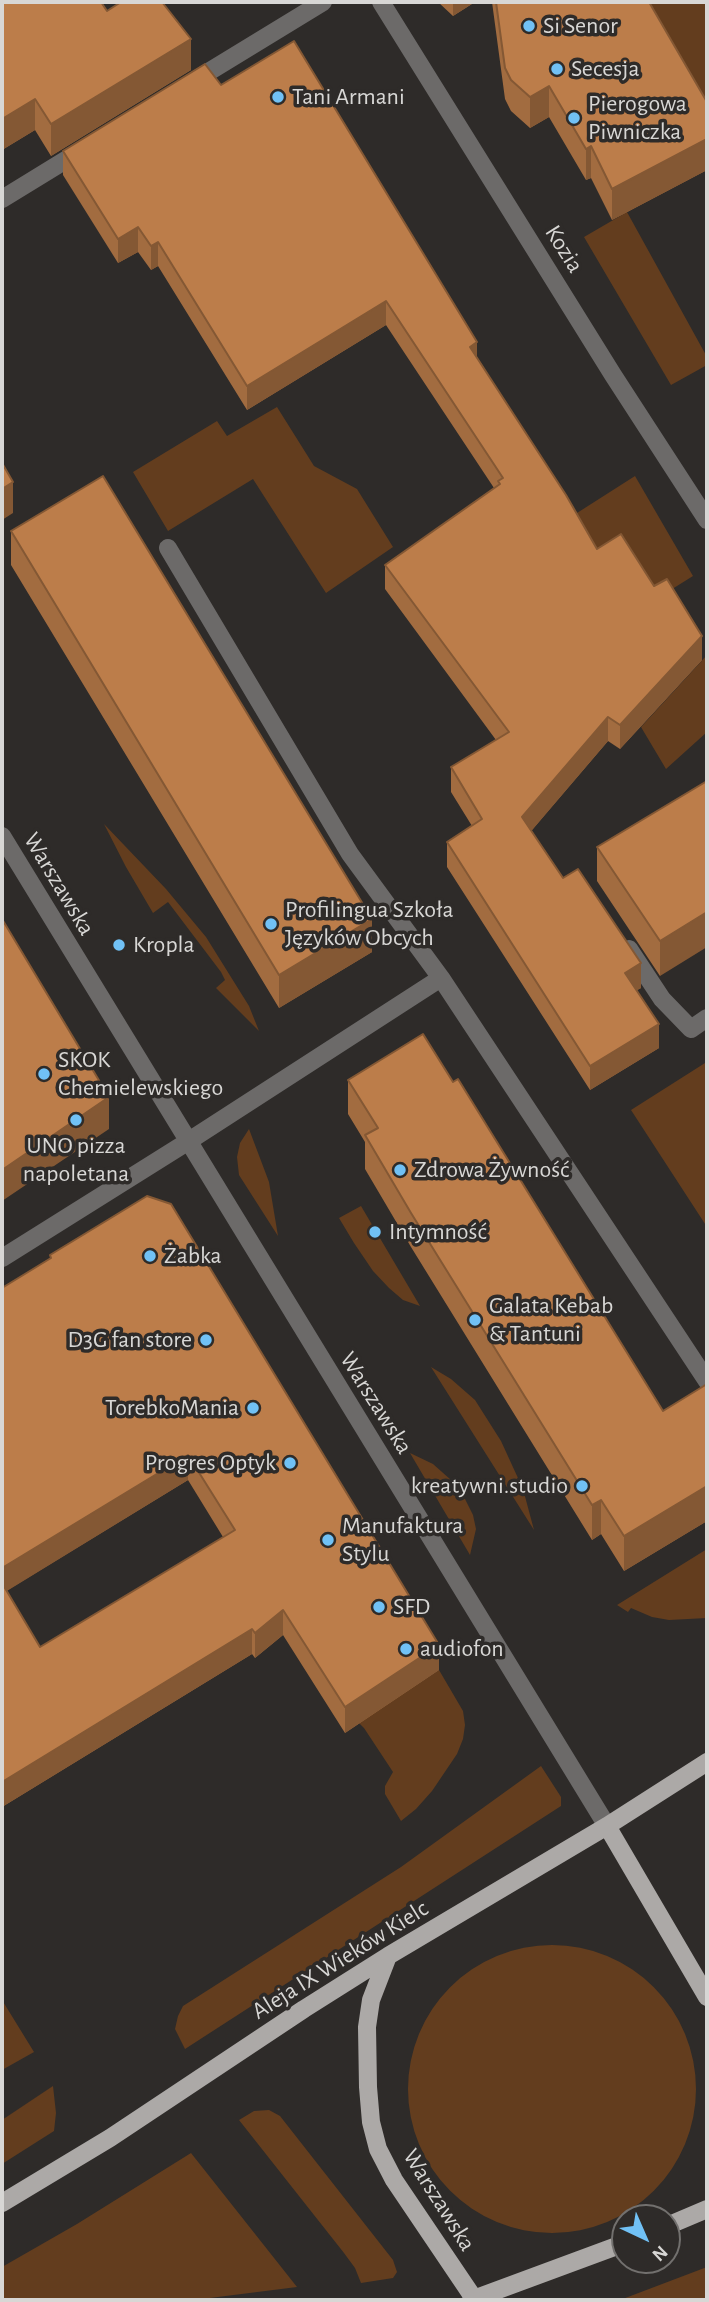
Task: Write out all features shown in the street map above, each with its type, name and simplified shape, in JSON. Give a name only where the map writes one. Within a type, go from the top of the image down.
[{"type":"main road","name":"Aleja IX Wieków Kielc","points":[[2,2203],[110,2138],[388,1956],[607,1826],[707,1762]]},
{"type":"main road","name":"Warszawska","points":[[607,1826],[707,1997]]},
{"type":"main road","name":"Warszawska","points":[[388,1956],[371,2000],[367,2027],[371,2122],[378,2149],[394,2180],[473,2300]]},
{"type":"main road","points":[[681,2221],[707,2209]]},
{"type":"main road","points":[[473,2300],[611,2248]]},
{"type":"street","points":[[179,90],[323,2]]},
{"type":"street","name":"Kozia","points":[[381,2],[613,375],[707,520]]},
{"type":"street","points":[[2,199],[100,139]]},
{"type":"street","points":[[168,548],[350,854],[441,978],[707,1381]]},
{"type":"street","name":"Warszawska","points":[[2,836],[607,1826]]},
{"type":"street","points":[[619,935],[662,999],[691,1029],[707,1018]]},
{"type":"street","points":[[2,1258],[441,978]]},
{"type":"shaded area","points":[[631,2],[707,2],[707,133]]},
{"type":"shaded area","points":[[627,212],[707,357],[707,365],[671,385],[584,237]]},
{"type":"shaded area","points":[[277,407],[314,466],[357,489],[393,547],[326,593],[253,479],[168,531],[133,472],[217,421],[227,436]]},
{"type":"shaded area","points":[[635,476],[693,576],[613,626],[580,583],[566,520]]},
{"type":"shaded area","points":[[707,655],[707,732],[666,769],[641,727]]},
{"type":"shaded area","points":[[104,824],[166,889],[206,937],[249,1006],[259,1031],[216,988],[225,980],[221,972],[168,902],[153,913]]},
{"type":"shaded area","points":[[705,1063],[707,1067],[707,1227],[631,1110]]},
{"type":"shaded area","points":[[249,1129],[269,1182],[278,1236],[239,1175],[237,1157],[240,1143]]},
{"type":"shaded area","points":[[361,1206],[420,1306],[403,1300],[373,1271],[339,1218]]},
{"type":"shaded area","points":[[431,1367],[451,1379],[475,1400],[501,1441],[523,1489],[534,1530]]},
{"type":"shaded area","points":[[410,1453],[433,1464],[451,1480],[465,1499],[476,1529],[470,1555]]},
{"type":"shaded area","points":[[707,1549],[707,1618],[669,1620],[652,1617],[631,1608],[628,1612],[617,1605]]},
{"type":"shaded area","points":[[439,1670],[463,1711],[463,1739],[457,1754],[432,1791],[401,1821],[385,1794],[385,1786],[393,1772],[359,1723]]},
{"type":"shaded area","points":[[541,1766],[561,1797],[561,1806],[185,2049],[175,2029],[183,2006],[401,1867]]},
{"type":"shaded area","points":[[538,1946],[566,1946],[594,1951],[632,1969],[654,1987],[679,2021],[690,2047],[695,2075],[695,2103],[690,2131],[672,2169],[654,2191],[638,2204],[611,2204],[611,2220],[594,2227],[566,2232],[538,2232],[510,2227],[472,2209],[450,2191],[425,2157],[414,2131],[409,2103],[409,2075],[414,2047],[432,2009],[450,1987],[484,1962],[510,1951]]},
{"type":"shaded area","points":[[2,2000],[34,2052],[2,2070]]},
{"type":"shaded area","points":[[53,2086],[56,2113],[54,2131],[2,2164],[2,2120]]},
{"type":"shaded area","points":[[269,2110],[280,2116],[393,2260],[397,2272],[393,2278],[361,2283],[355,2268],[344,2253],[239,2120],[254,2111]]},
{"type":"shaded area","points":[[191,2153],[297,2287],[194,2300],[2,2300],[2,2267]]},
{"type":"shaded area","points":[[707,2267],[707,2300],[620,2300]]},
{"type":"building","points":[[2,2],[101,2],[107,11],[121,2],[162,2],[191,39],[51,124],[35,99],[2,119]]},
{"type":"building","points":[[496,2],[649,2],[707,102],[707,139],[612,189],[591,146],[586,149],[549,86],[530,97],[511,80],[505,68]]},
{"type":"building","points":[[294,41],[477,342],[470,347],[566,495],[597,549],[621,534],[654,586],[667,579],[702,636],[620,725],[608,717],[522,817],[563,878],[578,869],[641,963],[625,973],[659,1024],[590,1066],[447,842],[482,819],[451,767],[509,732],[385,565],[500,484],[498,481],[503,478],[386,301],[247,386],[158,242],[151,246],[138,227],[118,239],[63,151],[205,64],[221,85]]},
{"type":"building","points":[[2,463],[13,482],[2,489]]},
{"type":"building","points":[[103,476],[372,919],[279,975],[11,531]]},
{"type":"building","points":[[707,781],[707,912],[660,941],[597,847]]},
{"type":"building","points":[[2,919],[109,1097],[2,1170]]},
{"type":"building","points":[[423,1034],[453,1082],[458,1079],[663,1411],[707,1384],[707,1486],[624,1536],[601,1500],[592,1505],[365,1135],[378,1128],[348,1080]]},
{"type":"building","points":[[147,1196],[171,1204],[439,1645],[345,1707],[283,1610],[255,1633],[252,1629],[2,1782],[2,1583],[40,1647],[235,1530],[188,1455],[2,1568],[2,1288],[51,1258],[50,1255]]},
{"type":"place","name":"Si Senor","points":[[529,26]]},
{"type":"place","name":"Secesja","points":[[557,69]]},
{"type":"place","name":"Tani Armani","points":[[278,97]]},
{"type":"place","name":"Pierogowa Piwniczka","points":[[574,118]]},
{"type":"place","name":"Profilingua Szkoła Języków Obcych","points":[[271,924]]},
{"type":"place","name":"Kropla","points":[[119,945]]},
{"type":"place","name":"SKOK Chemielewskiego","points":[[44,1074]]},
{"type":"place","name":"UNO pizza napoletana","points":[[76,1120]]},
{"type":"place","name":"Zdrowa Żywność","points":[[400,1170]]},
{"type":"place","name":"Intymność","points":[[375,1232]]},
{"type":"place","name":"Żabka","points":[[150,1256]]},
{"type":"place","name":"Galata Kebab & Tantuni","points":[[475,1320]]},
{"type":"place","name":"D3G fan store","points":[[206,1340]]},
{"type":"place","name":"TorebkoMania","points":[[253,1408]]},
{"type":"place","name":"Progres Optyk","points":[[290,1463]]},
{"type":"place","name":"kreatywni.studio","points":[[582,1486]]},
{"type":"place","name":"Manufaktura Stylu","points":[[328,1540]]},
{"type":"place","name":"SFD","points":[[379,1607]]},
{"type":"place","name":"audiofon","points":[[406,1649]]}]
